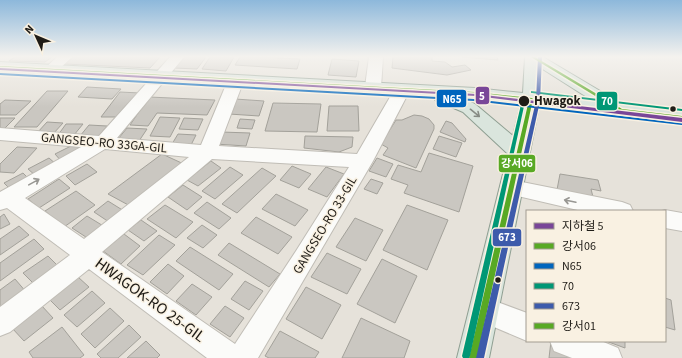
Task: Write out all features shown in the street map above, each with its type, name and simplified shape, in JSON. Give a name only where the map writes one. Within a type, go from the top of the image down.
[{"type":"main road","points":[[119,74],[475,93],[682,117]]},
{"type":"main road","points":[[473,358],[520,153],[531,99],[532,74]]},
{"type":"main road","points":[[561,74],[621,110]]},
{"type":"main road","points":[[427,90],[469,108],[520,153]]},
{"type":"street","points":[[373,87],[374,74]]},
{"type":"street","points":[[4,199],[104,142],[161,76]]},
{"type":"street","points":[[86,254],[208,152],[211,140],[236,80]]},
{"type":"street","name":"GANGSEO-RO 33-GIL","points":[[242,358],[363,161],[403,88]]},
{"type":"street","name":"GANGSEO-RO 33GA-GIL","points":[[0,134],[208,152],[363,161]]},
{"type":"street","points":[[512,188],[617,210]]},
{"type":"street","name":"HWAGOK-RO 25-GIL","points":[[4,199],[86,254],[230,358]]},
{"type":"street","points":[[666,219],[682,222]]},
{"type":"street","name":"HWAGOK-RO 25-GIL","points":[[0,323],[86,254]]},
{"type":"street","points":[[484,310],[526,327]]},
{"type":"street","points":[[567,342],[608,358]]},
{"type":"building","points":[[328,74],[357,74],[356,77],[328,75]]},
{"type":"building","points":[[437,74],[453,74],[447,75]]},
{"type":"building","points":[[87,87],[121,89],[112,99],[78,97]]},
{"type":"building","points":[[47,91],[68,91],[37,127],[14,127]]},
{"type":"building","points":[[120,92],[140,93],[123,117],[101,117]]},
{"type":"building","points":[[149,97],[215,100],[207,115],[157,113],[148,126],[130,125]]},
{"type":"building","points":[[235,99],[264,101],[259,116],[229,114]]},
{"type":"building","points":[[5,100],[31,101],[16,115],[0,115],[0,104]]},
{"type":"building","points":[[273,103],[321,104],[317,132],[265,131]]},
{"type":"building","points":[[329,106],[358,106],[359,131],[327,131]]},
{"type":"building","points":[[414,115],[429,119],[434,125],[434,129],[416,168],[383,155],[388,148],[381,144],[396,120],[402,120]]},
{"type":"building","points":[[160,117],[180,118],[170,137],[150,136]]},
{"type":"building","points":[[0,118],[15,118],[3,130],[0,130]]},
{"type":"building","points":[[184,118],[203,119],[198,130],[179,129]]},
{"type":"building","points":[[240,119],[255,120],[252,129],[237,128]]},
{"type":"building","points":[[446,121],[452,123],[466,139],[465,142],[440,132]]},
{"type":"building","points":[[47,122],[63,123],[53,134],[37,133]]},
{"type":"building","points":[[66,124],[83,124],[74,135],[58,135]]},
{"type":"building","points":[[89,125],[107,126],[98,137],[80,136]]},
{"type":"building","points":[[127,128],[147,129],[139,141],[118,139]]},
{"type":"building","points":[[221,132],[250,133],[246,146],[215,144]]},
{"type":"building","points":[[178,134],[196,135],[191,145],[172,144]]},
{"type":"building","points":[[305,136],[353,137],[352,147],[339,152],[304,148]]},
{"type":"building","points":[[439,136],[462,143],[456,157],[433,149]]},
{"type":"building","points":[[73,145],[81,146],[81,151],[62,162],[55,154]]},
{"type":"building","points":[[17,147],[37,148],[14,173],[0,172],[0,164]]},
{"type":"building","points":[[429,153],[473,166],[459,212],[404,193],[408,185],[391,179],[398,165],[421,172]]},
{"type":"building","points":[[162,154],[186,165],[132,207],[108,194]]},
{"type":"building","points":[[49,158],[57,165],[36,176],[28,169]]},
{"type":"building","points":[[377,158],[393,164],[386,177],[369,171]]},
{"type":"building","points":[[211,161],[221,168],[198,186],[187,180]]},
{"type":"building","points":[[87,164],[97,172],[75,185],[66,176]]},
{"type":"building","points":[[292,166],[311,174],[299,188],[280,180]]},
{"type":"building","points":[[230,167],[243,175],[215,199],[202,191]]},
{"type":"building","points":[[326,167],[344,174],[327,197],[308,189]]},
{"type":"building","points":[[262,168],[276,176],[237,213],[222,204]]},
{"type":"building","points":[[23,173],[30,180],[11,190],[4,183]]},
{"type":"building","points":[[560,174],[598,180],[601,191],[591,189],[594,201],[556,195]]},
{"type":"building","points":[[59,179],[70,188],[39,208],[28,199]]},
{"type":"building","points":[[371,179],[383,183],[377,194],[364,189]]},
{"type":"building","points":[[183,185],[202,197],[187,210],[168,197]]},
{"type":"building","points":[[76,191],[95,205],[64,227],[45,211]]},
{"type":"building","points":[[276,194],[308,210],[295,226],[262,209]]},
{"type":"building","points":[[108,201],[124,211],[109,222],[94,212]]},
{"type":"building","points":[[207,202],[231,218],[219,229],[194,213]]},
{"type":"building","points":[[165,205],[193,222],[176,238],[147,219]]},
{"type":"building","points":[[407,205],[448,220],[427,270],[383,250]]},
{"type":"building","points":[[4,214],[10,224],[0,229],[0,217]]},
{"type":"building","points":[[87,216],[105,227],[89,239],[72,228]]},
{"type":"building","points":[[256,217],[292,237],[278,254],[241,233]]},
{"type":"building","points":[[355,218],[383,230],[366,261],[336,247]]},
{"type":"building","points":[[141,220],[157,231],[144,241],[128,230]]},
{"type":"building","points":[[202,225],[217,235],[203,248],[187,238]]},
{"type":"building","points":[[19,226],[29,235],[0,255],[0,239]]},
{"type":"building","points":[[124,234],[140,246],[121,264],[103,251]]},
{"type":"building","points":[[159,235],[175,245],[143,275],[127,265]]},
{"type":"building","points":[[34,239],[44,249],[0,281],[0,263]]},
{"type":"building","points":[[229,243],[280,274],[269,287],[218,255]]},
{"type":"building","points":[[190,247],[233,274],[219,290],[176,261]]},
{"type":"building","points":[[327,253],[361,269],[347,294],[311,277]]},
{"type":"building","points":[[48,256],[60,268],[36,286],[23,273]]},
{"type":"building","points":[[382,259],[417,276],[395,323],[357,304]]},
{"type":"building","points":[[168,264],[184,276],[167,294],[150,282]]},
{"type":"building","points":[[78,277],[89,287],[60,310],[49,299]]},
{"type":"building","points":[[15,279],[27,293],[0,311],[0,290]]},
{"type":"building","points":[[245,281],[263,291],[249,310],[231,299]]},
{"type":"building","points":[[192,284],[212,297],[196,315],[176,301]]},
{"type":"building","points":[[306,287],[341,305],[322,339],[286,319]]},
{"type":"building","points":[[92,291],[105,303],[77,327],[64,315]]},
{"type":"building","points":[[666,298],[671,300],[675,330],[666,327]]},
{"type":"building","points":[[41,305],[53,318],[24,341],[12,328]]},
{"type":"building","points":[[225,306],[244,318],[230,337],[210,324]]},
{"type":"building","points":[[110,308],[124,321],[95,348],[81,334]]},
{"type":"building","points":[[361,318],[410,341],[404,358],[342,358]]},
{"type":"building","points":[[129,325],[141,337],[118,358],[101,358],[97,354]]},
{"type":"building","points":[[62,327],[84,355],[80,358],[33,358],[29,352]]},
{"type":"building","points":[[280,331],[319,352],[315,358],[269,358],[265,356]]},
{"type":"building","points":[[146,341],[160,355],[157,358],[127,358]]},
{"type":"building","points":[[551,342],[553,342],[592,358],[549,358]]},
{"type":"building","points":[[609,342],[625,342],[625,348]]},
{"type":"metro line","name":"5","points":[[86,74],[476,95],[682,120]]},
{"type":"transit line","name":"N65","points":[[0,74],[474,100],[681,124]]},
{"type":"transit line","name":"강서06","points":[[123,74],[475,93],[531,99],[473,358]]},
{"type":"transit line","name":"673","points":[[480,358],[538,101],[539,74]]},
{"type":"transit line","name":"강서01","points":[[561,74],[621,110],[682,117]]},
{"type":"transit line","name":"70","points":[[532,92],[682,110]]},
{"type":"transit line","name":"70","points":[[466,356],[524,97]]},
{"type":"place","name":"Hwagok","points":[[524,101]]}]
